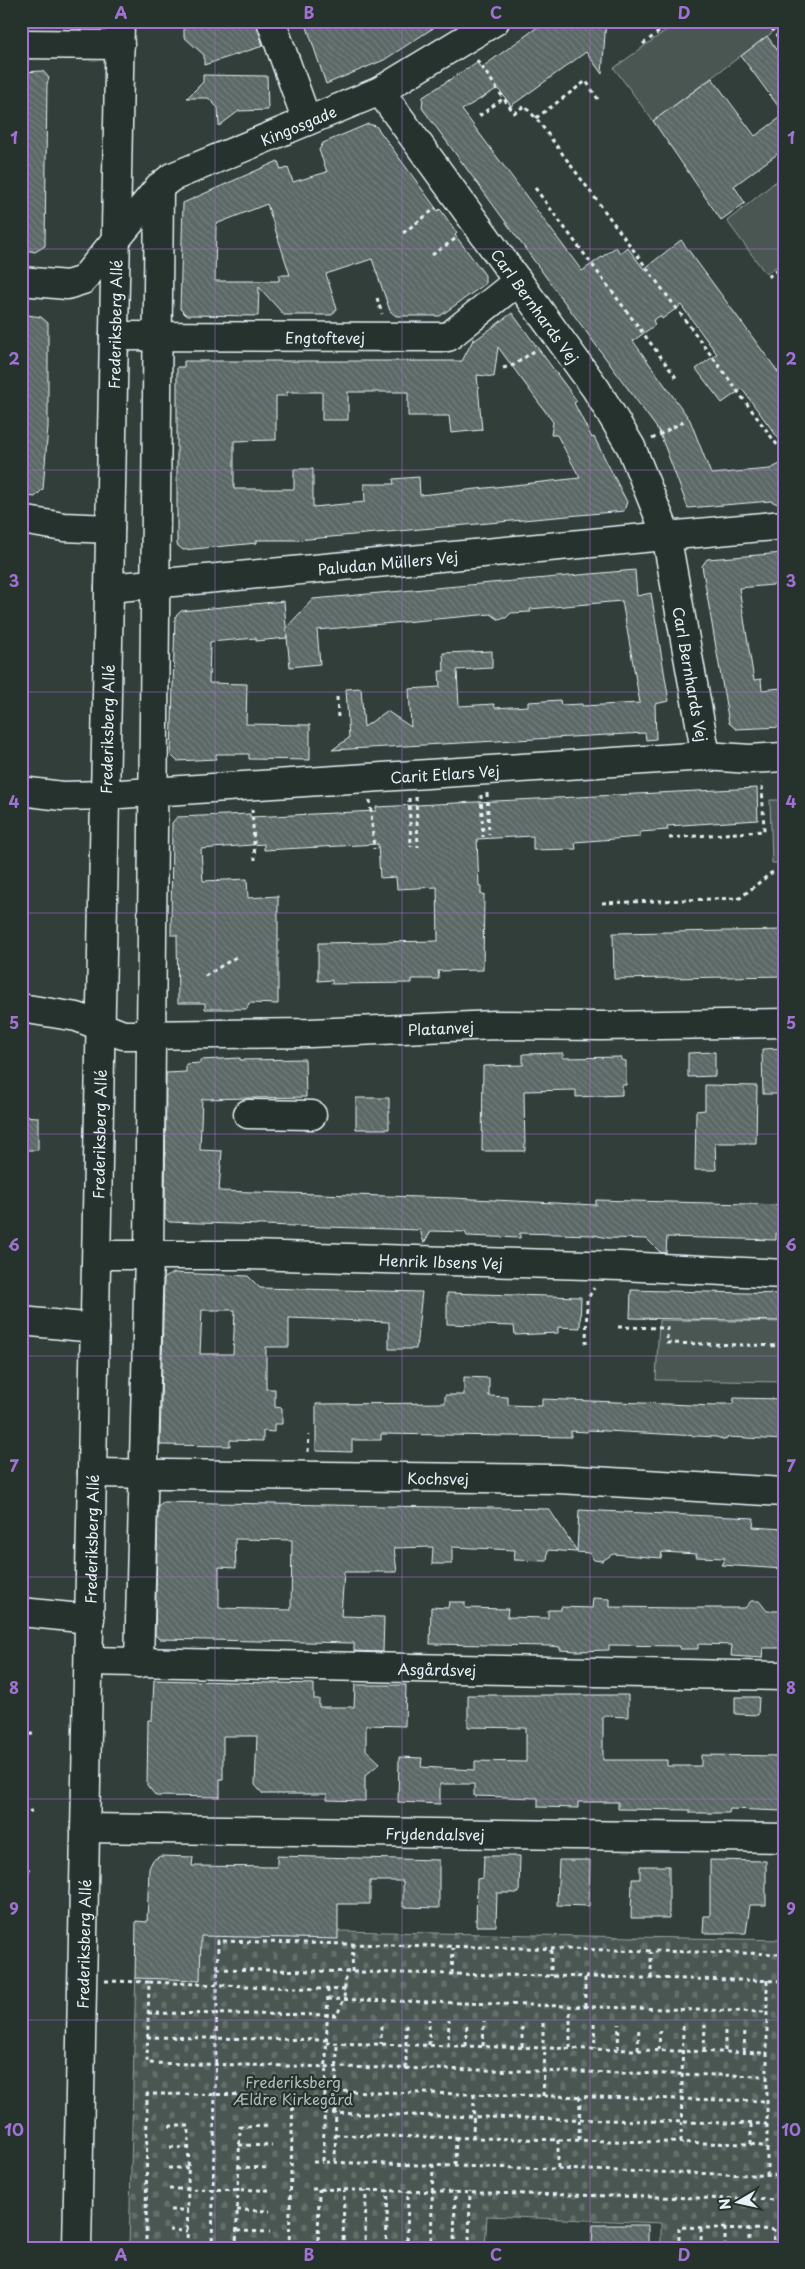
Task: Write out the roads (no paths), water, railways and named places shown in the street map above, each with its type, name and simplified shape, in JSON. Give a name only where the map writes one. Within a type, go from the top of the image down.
[{"type":"street","points":[[271,21],[291,82],[307,121]]},
{"type":"street","name":"Kingosgade","points":[[21,280],[62,285],[75,284],[90,274],[160,186],[182,171],[380,91],[494,21]]},
{"type":"street","points":[[21,44],[120,33]]},
{"type":"street","name":"Frederiksberg Allé","points":[[78,2248],[120,33]]},
{"type":"street","name":"Carl Bernhards Vej","points":[[380,91],[596,389],[631,447],[666,534],[706,756]]},
{"type":"street","points":[[139,1662],[142,1473],[149,1255],[160,186]]},
{"type":"street","name":"Engtoftevej","points":[[114,336],[448,337],[518,281]]},
{"type":"street","points":[[21,520],[64,527],[110,528]]},
{"type":"street","points":[[666,534],[784,525]]},
{"type":"street","name":"Paludan Müllers Vej","points":[[109,588],[666,534]]},
{"type":"street","name":"Carit Etlars Vej","points":[[21,791],[62,796],[105,795],[481,769],[706,756],[772,758]]},
{"type":"street","name":"Platanvej","points":[[21,1008],[77,1018],[123,1035],[150,1036],[310,1033],[495,1024],[592,1026],[784,1023]]},
{"type":"street","points":[[248,1114],[312,1115]]},
{"type":"street","name":"Henrik Ibsens Vej","points":[[97,1255],[250,1255],[606,1266],[784,1274]]},
{"type":"street","points":[[21,1321],[95,1328]]},
{"type":"street","name":"Kochsvej","points":[[92,1472],[559,1479],[784,1492]]},
{"type":"street","points":[[21,1612],[90,1619]]},
{"type":"street","name":"Asgårdsvej","points":[[89,1661],[784,1676]]},
{"type":"street","name":"Frydendalsvej","points":[[86,1828],[784,1838]]},
{"type":"park label","name":"Frederiksberg Ældre Kirkegård","points":[[293,2090]]}]
